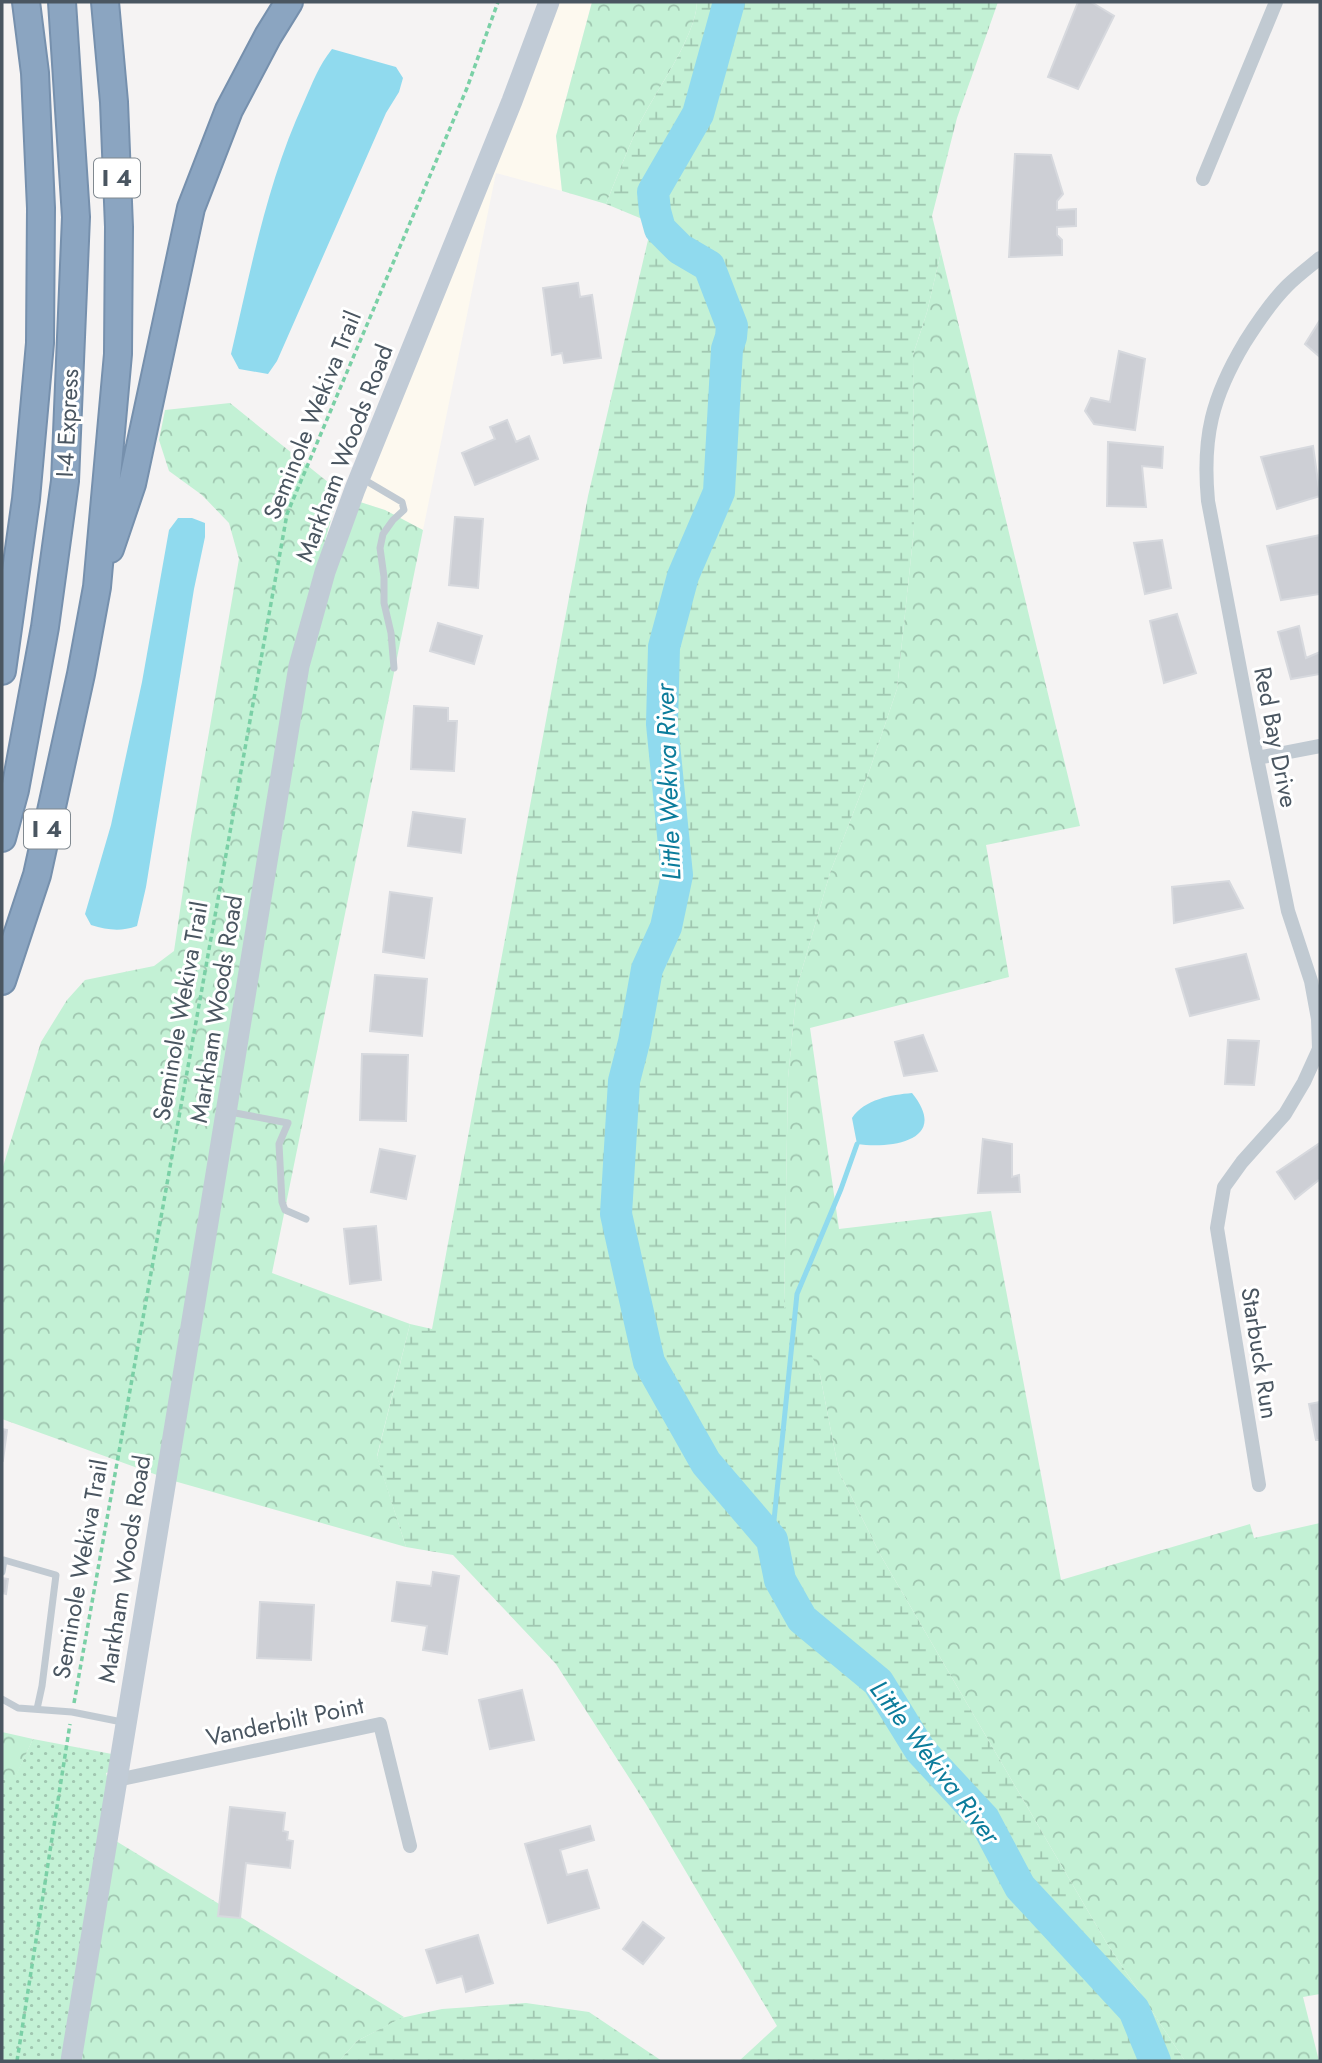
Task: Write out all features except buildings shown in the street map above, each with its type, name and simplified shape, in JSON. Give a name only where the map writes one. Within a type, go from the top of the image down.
[{"type":"highway","name":"I-4 Express","points":[[2,671],[26,499],[40,343],[40,194],[35,73],[26,2]]},
{"type":"highway","name":"I-4 Express","points":[[2,838],[15,790],[45,628],[65,481],[76,217],[62,2]]},
{"type":"highway","name":"I 4","points":[[2,981],[37,875],[97,587],[118,354],[119,227],[114,102],[105,2]]},
{"type":"highway","points":[[97,587],[132,484],[191,208],[229,110],[289,2]]},
{"type":"main road","name":"Markham Woods Road","points":[[71,2061],[299,666],[325,572],[360,477],[512,101],[549,2]]},
{"type":"street","points":[[1203,179],[1276,2]]},
{"type":"street","name":"Red Bay Drive","points":[[1217,1228],[1224,1187],[1242,1162],[1285,1114],[1319,1049],[1318,1019],[1311,981],[1288,911],[1208,501],[1205,470],[1208,430],[1214,403],[1231,366],[1258,323],[1287,286],[1320,258]]},
{"type":"street","points":[[1257,758],[1320,746]]},
{"type":"street","name":"Starbuck Run","points":[[1217,1228],[1259,1485]]},
{"type":"street","name":"Vanderbilt Point","points":[[117,1780],[380,1724],[410,1846]]},
{"type":"lane","points":[[360,477],[402,502],[404,510],[383,534],[380,548],[384,603],[391,634],[394,668]]},
{"type":"lane","points":[[226,1111],[288,1123],[279,1144],[282,1202],[285,1210],[306,1219]]},
{"type":"lane","points":[[2,1572],[4,1560],[57,1575],[37,1709]]},
{"type":"lane","points":[[2,1699],[18,1708],[72,1712],[127,1723]]},
{"type":"path","name":"Seminole Wekiva Trail","points":[[17,2061],[72,1712],[287,514],[467,88],[498,2]]},
{"type":"shaded area","points":[[558,2],[592,2],[556,136],[562,191],[496,173],[423,530],[385,510],[360,502]]},
{"type":"green space","points":[[592,2],[697,2],[695,16],[682,49],[637,129],[606,204],[562,191],[556,136]]},
{"type":"green space","points":[[697,2],[998,2],[957,118],[932,216],[941,252],[927,312],[913,355],[914,529],[897,689],[830,873],[797,987],[788,1078],[784,1308],[791,1306],[820,1375],[839,1472],[881,1556],[1106,1942],[1185,2061],[739,2061],[777,2026],[646,1804],[556,1664],[453,1555],[406,1547],[377,1457],[410,1324],[432,1329],[588,496],[652,223],[606,204],[637,129],[682,49],[695,16]]},
{"type":"green space","points":[[941,252],[1080,826],[986,845],[1009,977],[810,1028],[839,1229],[991,1211],[1061,1580],[1250,1524],[1254,1538],[1320,1523],[1320,1994],[1303,1997],[1319,2061],[1185,2061],[1106,1942],[881,1556],[839,1472],[820,1375],[784,1308],[788,1078],[797,987],[830,873],[897,689],[914,529],[913,355],[927,312]]},
{"type":"green space","points":[[230,403],[339,491],[291,663],[157,1475],[2,1419],[2,1170],[41,1042],[67,1000],[85,980],[154,966],[174,951],[239,559],[229,523],[202,495],[169,471],[159,440],[165,410]]},
{"type":"green space","points":[[360,502],[385,510],[423,530],[272,1273],[410,1324],[377,1456],[406,1547],[174,1481],[308,669],[334,576]]},
{"type":"green space","points":[[2,1732],[33,1739],[15,1778],[2,1780]]},
{"type":"green space","points":[[33,1739],[112,1754],[109,1772],[106,1773],[108,1780],[62,2061],[2,2061],[2,1780],[15,1777]]},
{"type":"green space","points":[[116,1841],[404,2017],[357,2041],[339,2061],[80,2061]]},
{"type":"green space","points":[[526,2003],[589,2012],[662,2061],[339,2061],[357,2041],[401,2018],[442,2009]]},
{"type":"water","points":[[332,49],[396,67],[403,78],[399,92],[386,113],[277,361],[268,374],[239,369],[231,354],[270,194],[291,132],[316,75]]},
{"type":"water","points":[[178,518],[192,518],[205,523],[205,537],[194,589],[146,887],[137,926],[109,929],[91,925],[85,914],[111,825],[142,682],[169,530]]},
{"type":"water","points":[[912,1093],[922,1109],[924,1121],[921,1131],[912,1138],[886,1145],[857,1144],[852,1118],[857,1112],[879,1099]]},
{"type":"waterway","name":"Little Wekiva River","points":[[729,2],[698,114],[653,192],[660,229],[680,249],[709,266],[732,326],[727,349],[719,492],[683,576],[664,647],[662,724],[677,875],[666,927],[647,969],[624,1081],[616,1214],[649,1362],[706,1463],[772,1540],[780,1580],[802,1619],[878,1682],[920,1750],[984,1819],[1020,1887],[1134,2010],[1155,2061]]},
{"type":"waterway","points":[[772,1540],[797,1294],[857,1144]]}]
